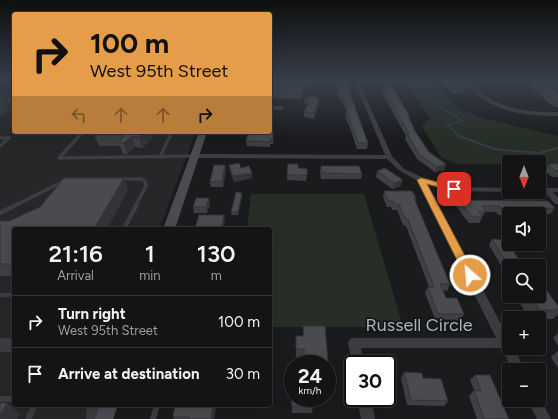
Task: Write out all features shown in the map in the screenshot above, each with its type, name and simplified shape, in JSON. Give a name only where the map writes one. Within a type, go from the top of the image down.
[{"type":"main road","points":[[170,227],[202,134]]},
{"type":"main road","points":[[104,419],[108,407]]},
{"type":"street","points":[[364,100],[389,157],[402,170],[421,180],[454,189],[502,190]]},
{"type":"street","points":[[486,100],[501,107],[533,113],[558,114]]},
{"type":"street","points":[[272,108],[282,108]]},
{"type":"street","points":[[194,156],[389,157]]},
{"type":"street","points":[[421,180],[502,337]]},
{"type":"street","points":[[547,190],[558,190]]},
{"type":"street","points":[[547,190],[558,202]]},
{"type":"street","name":"Russell Circle","points":[[356,355],[354,343],[502,343]]},
{"type":"street","points":[[0,345],[12,345]]},
{"type":"street","points":[[94,419],[95,407]]},
{"type":"street","points":[[366,407],[368,419]]},
{"type":"street","points":[[538,407],[544,419]]},
{"type":"lane","points":[[80,134],[59,158],[194,156]]},
{"type":"lane","points":[[160,157],[171,134]]},
{"type":"lane","points":[[0,138],[9,138],[0,146]]},
{"type":"lane","points":[[112,179],[141,179],[145,181],[146,186],[125,227]]},
{"type":"lane","points":[[0,213],[68,180]]},
{"type":"lane","points":[[0,295],[12,295]]},
{"type":"lane","points":[[0,399],[12,399]]},
{"type":"lane","points":[[28,419],[33,407]]},
{"type":"lane","points":[[153,419],[156,407]]},
{"type":"shaded area","points":[[0,100],[12,100],[12,134],[195,134],[160,227],[12,227],[12,407],[91,407],[86,419],[0,419]]},
{"type":"shaded area","points":[[418,100],[450,100],[459,109],[486,119],[558,136],[558,164],[546,164],[546,155],[502,155],[502,164],[457,164],[441,157],[422,127],[430,118]]},
{"type":"shaded area","points":[[251,194],[364,194],[403,327],[272,327],[272,227],[247,227]]},
{"type":"building","points":[[307,100],[319,100],[314,113],[304,112],[309,102]]},
{"type":"building","points":[[344,100],[352,100],[368,143],[358,143],[348,117],[346,110],[348,110]]},
{"type":"building","points":[[390,100],[400,100],[409,115],[415,131],[429,152],[446,164],[437,167],[419,154],[407,134],[409,134]]},
{"type":"building","points":[[273,132],[273,139],[270,139],[270,142],[246,141],[248,134],[272,134]]},
{"type":"building","points":[[143,134],[139,137],[132,136],[124,143],[119,143],[124,136],[121,136],[122,135],[94,135]]},
{"type":"building","points":[[239,163],[241,168],[249,166],[252,173],[233,176],[229,165]]},
{"type":"building","points":[[288,164],[298,164],[298,168],[307,169],[307,175],[287,175]]},
{"type":"building","points":[[548,164],[558,164],[558,171],[555,171]]},
{"type":"building","points":[[214,165],[225,165],[222,181],[210,182]]},
{"type":"building","points":[[321,166],[359,166],[362,174],[322,173]]},
{"type":"building","points":[[385,168],[403,180],[394,183],[377,171]]},
{"type":"building","points":[[64,178],[124,178],[95,227],[12,227],[12,264],[0,264],[0,221],[9,221],[40,207]]},
{"type":"building","points":[[384,191],[412,191],[450,284],[440,284],[446,298],[457,298],[464,314],[438,314],[428,287],[434,287],[408,219],[405,219],[399,204],[394,204],[393,201],[388,201]]},
{"type":"building","points":[[236,192],[242,193],[238,212],[231,212]]},
{"type":"building","points":[[196,198],[209,198],[206,207],[193,207]]},
{"type":"building","points":[[458,200],[548,201],[555,208],[502,207],[501,209],[499,206],[482,206],[486,212],[479,212],[482,217],[472,217]]},
{"type":"building","points":[[199,215],[224,215],[221,227],[195,227]]},
{"type":"building","points":[[492,239],[502,240],[502,251],[513,251],[518,259],[504,259]]},
{"type":"building","points":[[546,290],[558,306],[558,310],[540,310],[535,303],[546,303]]},
{"type":"building","points":[[303,326],[325,326],[327,355],[304,355],[304,349],[296,349],[296,336],[304,336]]},
{"type":"building","points":[[404,372],[422,373],[423,378],[441,379],[448,401],[411,400]]},
{"type":"building","points":[[475,375],[490,375],[502,403],[502,407],[504,407],[509,419],[484,419],[474,390],[481,391]]},
{"type":"building","points":[[0,403],[7,403],[0,416]]},
{"type":"building","points":[[175,407],[213,407],[211,419],[173,417]]},
{"type":"waterway","points":[[429,100],[462,121],[447,125],[458,135]]},
{"type":"waterway","points":[[456,134],[494,149],[539,153],[558,148]]},
{"type":"route","points":[[454,189],[421,180],[470,275]]}]
